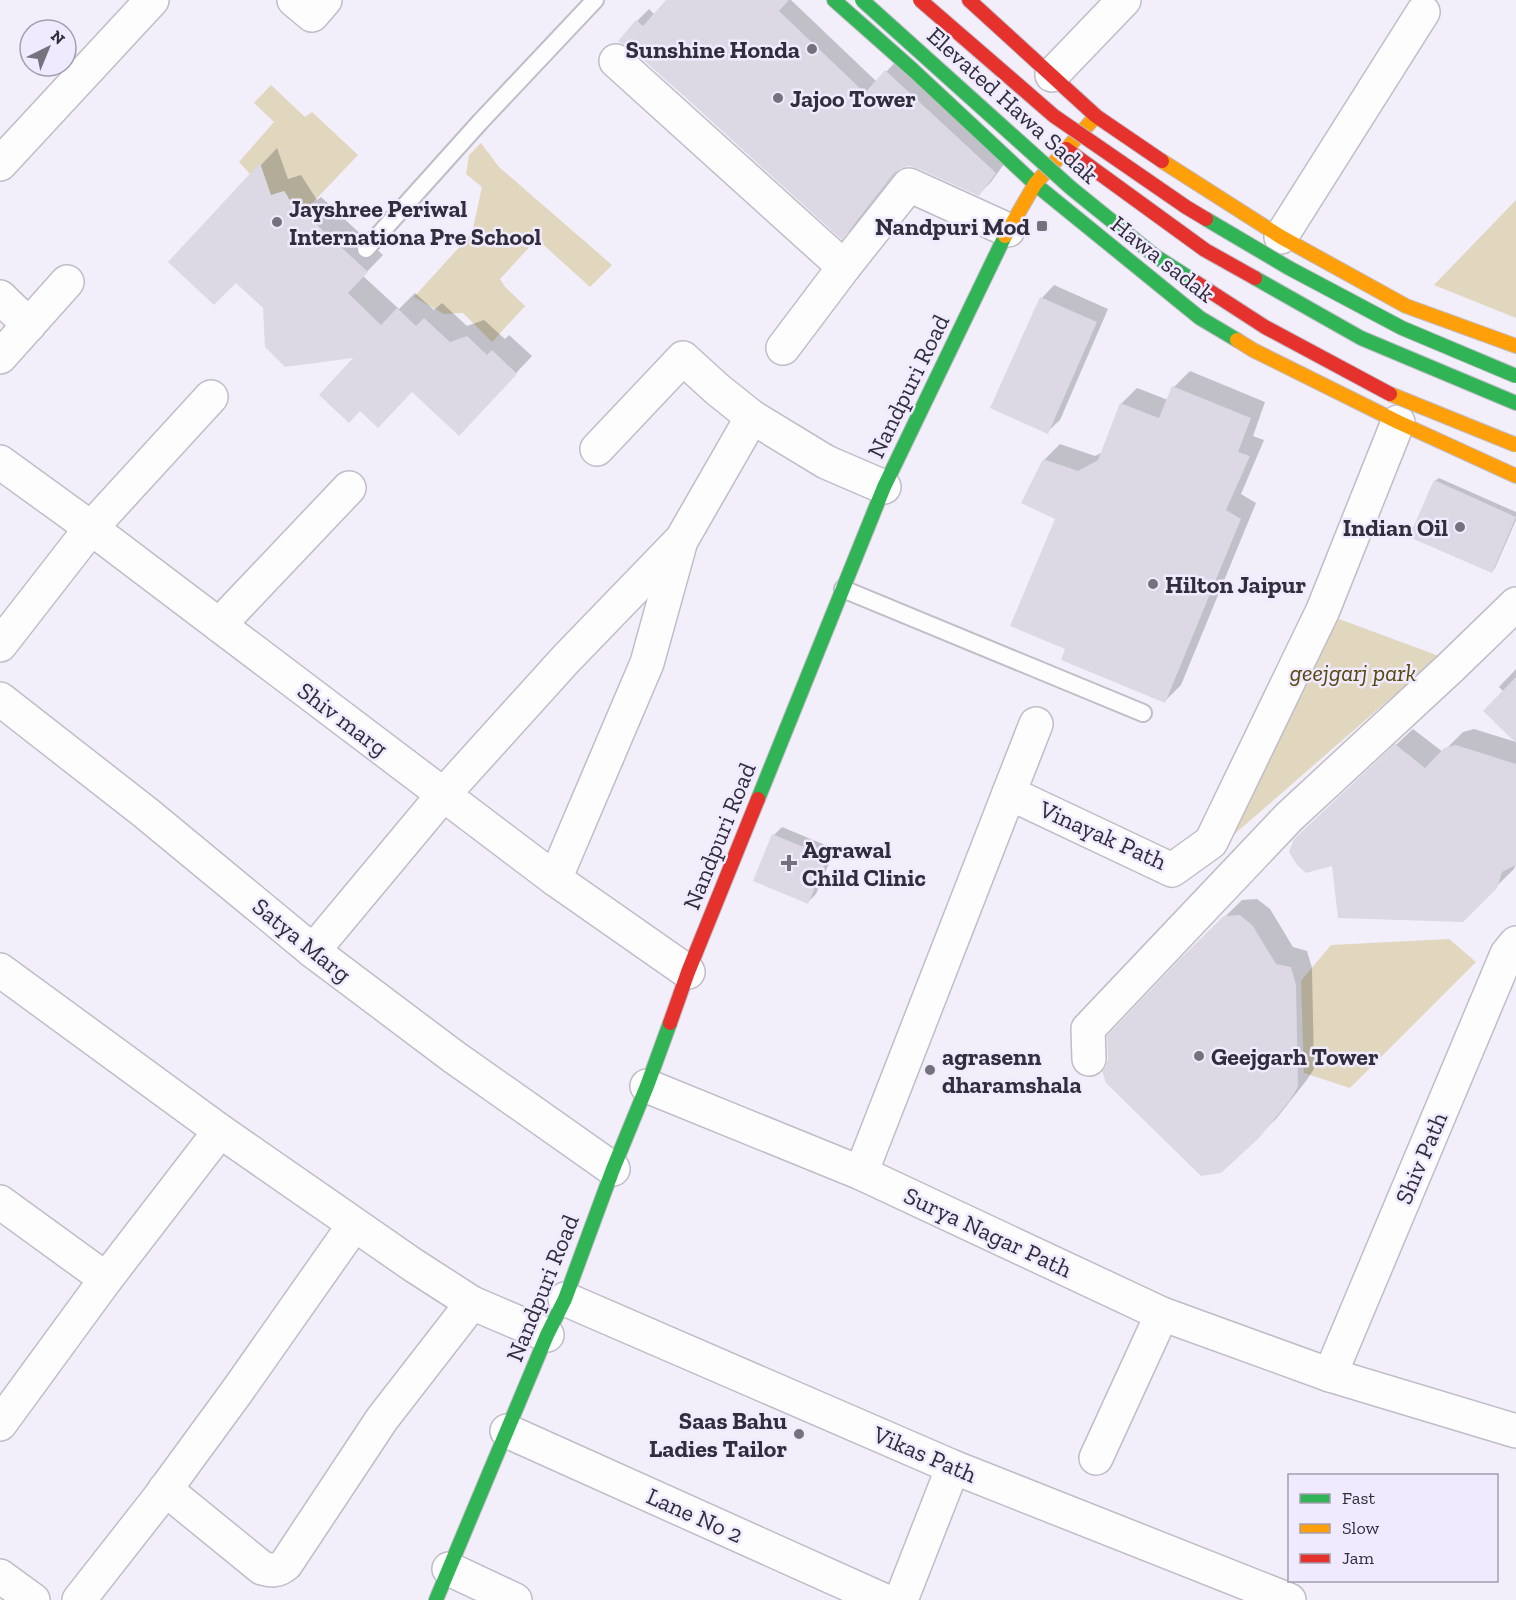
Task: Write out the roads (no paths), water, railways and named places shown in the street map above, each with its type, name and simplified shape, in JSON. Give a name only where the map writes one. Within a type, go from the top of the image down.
[{"type":"main road","name":"Hawa sadak","points":[[834,0],[1035,184],[1200,318],[1253,350],[1398,422],[1516,476]]},
{"type":"main road","name":"Elevated Hawa Sadak","points":[[862,0],[1071,188],[1155,256],[1265,327],[1390,394],[1516,445]]},
{"type":"main road","name":"Elevated Hawa Sadak","points":[[920,0],[1054,116],[1186,207],[1289,268],[1402,328],[1516,376]]},
{"type":"main road","points":[[969,0],[1096,116],[1192,181],[1281,237],[1406,306],[1516,346]]},
{"type":"main road","name":"Nandpuri Road","points":[[436,1600],[547,1335],[565,1299],[688,972],[884,488],[1008,230],[1035,184],[1096,116]]},
{"type":"main road","points":[[1066,149],[1205,250],[1361,338],[1516,403]]},
{"type":"street","points":[[0,164],[152,0]]},
{"type":"street","points":[[294,0],[312,15],[325,0]]},
{"type":"street","points":[[1053,75],[1124,0]]},
{"type":"street","points":[[1281,237],[1423,12]]},
{"type":"street","points":[[616,61],[844,267]]},
{"type":"street","points":[[783,348],[909,185],[1008,230]]},
{"type":"street","points":[[0,357],[67,282]]},
{"type":"street","points":[[0,297],[29,325]]},
{"type":"street","points":[[597,449],[683,358],[752,417],[826,462],[884,488]]},
{"type":"street","points":[[0,645],[91,528],[212,397]]},
{"type":"street","points":[[555,879],[647,663],[682,539],[752,417]]},
{"type":"street","name":"Vinayak Path","points":[[861,1173],[1010,793],[1172,870],[1211,842],[1323,610],[1398,422]]},
{"type":"street","name":"Shiv marg","points":[[0,462],[91,528],[555,879],[688,972]]},
{"type":"street","points":[[219,625],[349,488]]},
{"type":"street","points":[[313,951],[444,795],[566,659],[682,539]]},
{"type":"street","points":[[1089,1059],[1088,1029],[1289,817],[1516,604]]},
{"type":"street","name":"Satya Marg","points":[[0,699],[146,813],[313,951],[454,1057],[613,1169]]},
{"type":"street","points":[[1010,793],[1036,724]]},
{"type":"street","name":"Shiv Path","points":[[1330,1375],[1507,954],[1516,943]]},
{"type":"street","points":[[0,970],[220,1131],[413,1265],[472,1303],[547,1335]]},
{"type":"street","name":"Surya Nagar Path","points":[[647,1086],[861,1173],[1162,1314],[1330,1375],[1516,1431]]},
{"type":"street","points":[[0,1424],[106,1279],[220,1131]]},
{"type":"street","points":[[0,1202],[106,1279]]},
{"type":"street","points":[[79,1600],[165,1490],[354,1225]]},
{"type":"street","name":"Vikas Path","points":[[565,1299],[953,1467],[1289,1600]]},
{"type":"street","points":[[165,1490],[262,1568],[272,1571],[282,1568],[382,1419],[472,1303]]},
{"type":"street","points":[[1096,1458],[1162,1314]]},
{"type":"street","name":"Lane No 2","points":[[507,1431],[883,1600]]},
{"type":"street","points":[[901,1600],[953,1467]]},
{"type":"street","points":[[449,1569],[515,1600]]},
{"type":"street","points":[[0,1576],[33,1600]]},
{"type":"lane","points":[[366,249],[480,122],[595,0]]},
{"type":"lane","points":[[843,589],[1143,713]]},
{"type":"place","name":"Sunshine Honda","points":[[812,49]]},
{"type":"place","name":"Jajoo Tower","points":[[778,98]]},
{"type":"place","name":"Jayshree Periwal Internationa Pre School","points":[[277,222]]},
{"type":"place","name":"Nandpuri Mod","points":[[1042,226]]},
{"type":"place","name":"Indian Oil","points":[[1460,527]]},
{"type":"place","name":"Hilton Jaipur","points":[[1153,584]]},
{"type":"place","name":"Agrawal Child Clinic","points":[[789,863]]},
{"type":"place","name":"Geejgarh Tower","points":[[1199,1056]]},
{"type":"place","name":"agrasenn dharamshala","points":[[930,1070]]},
{"type":"place","name":"Saas Bahu Ladies Tailor","points":[[799,1434]]},
{"type":"park label","name":"geejgarj park","points":[[1353,672]]}]
